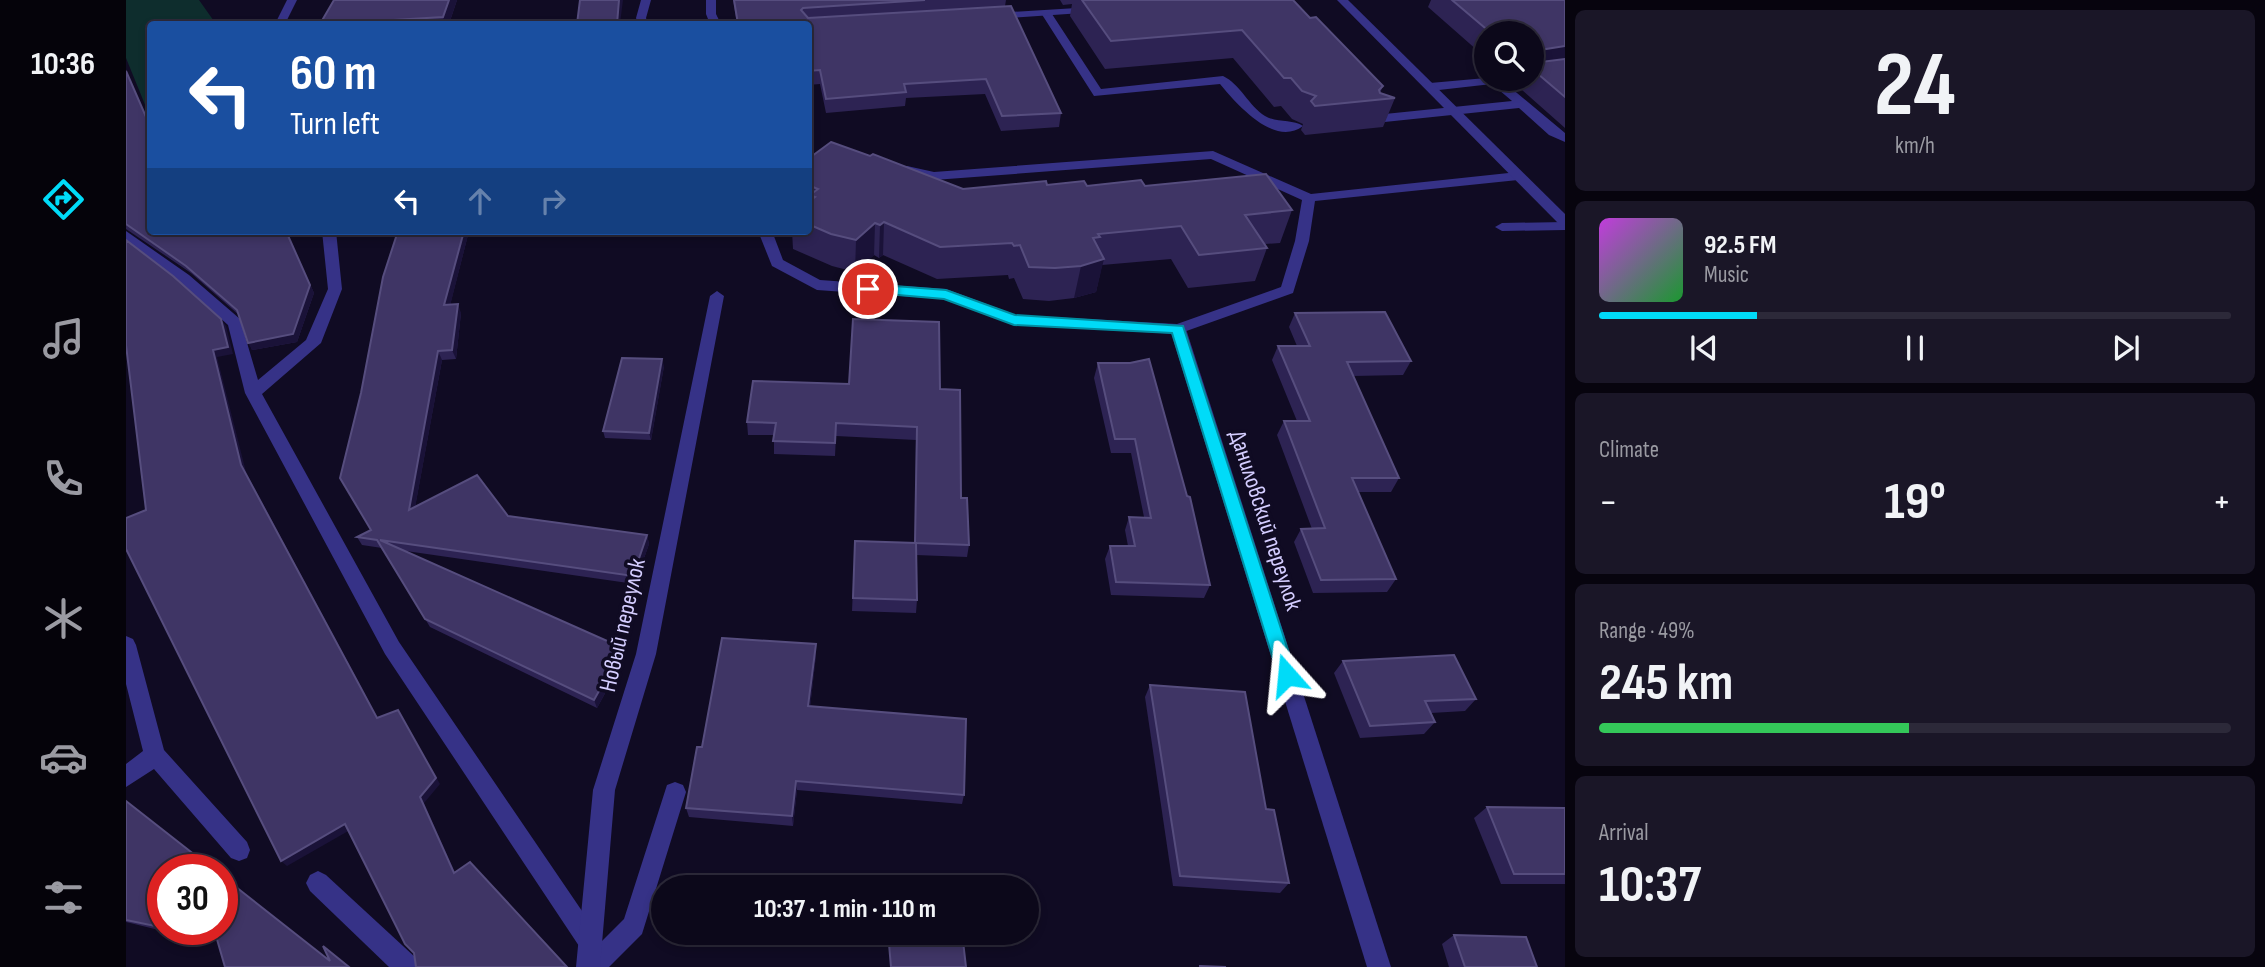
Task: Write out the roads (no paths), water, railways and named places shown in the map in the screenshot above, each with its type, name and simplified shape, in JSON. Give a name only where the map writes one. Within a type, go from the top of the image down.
[{"type":"street","points":[[281,21],[292,0]]},
{"type":"street","points":[[642,21],[646,0]]},
{"type":"street","points":[[712,0],[710,14],[714,21]]},
{"type":"street","points":[[1342,0],[1565,224]]},
{"type":"street","points":[[980,17],[1099,9]]},
{"type":"street","points":[[1046,13],[1098,93],[1223,80],[1259,120],[1280,128],[1297,126]]},
{"type":"street","points":[[1430,87],[1474,83]]},
{"type":"street","points":[[1511,91],[1521,104],[1553,132],[1565,138]]},
{"type":"street","points":[[1375,119],[1521,104]]},
{"type":"street","points":[[894,166],[934,176],[1213,155],[1309,198],[1518,176]]},
{"type":"street","points":[[766,235],[777,263],[817,285],[946,294],[1014,320],[1178,329],[1288,290],[1302,241],[1309,198]]},
{"type":"street","points":[[1503,227],[1565,224]]},
{"type":"street","points":[[126,235],[184,278],[235,323],[253,393],[393,648],[589,941]]},
{"type":"street","points":[[253,393],[313,343],[335,289],[329,235]]},
{"type":"street","name":"Новый переулок","points":[[590,967],[589,941],[604,790],[646,654],[717,296]]},
{"type":"street","name":"Даниловский переулок","points":[[1178,329],[1379,967]]},
{"type":"street","points":[[126,645],[155,755],[239,850]]},
{"type":"street","points":[[126,777],[155,755]]},
{"type":"street","points":[[590,967],[634,926],[675,792]]},
{"type":"street","points":[[318,883],[407,967]]}]
